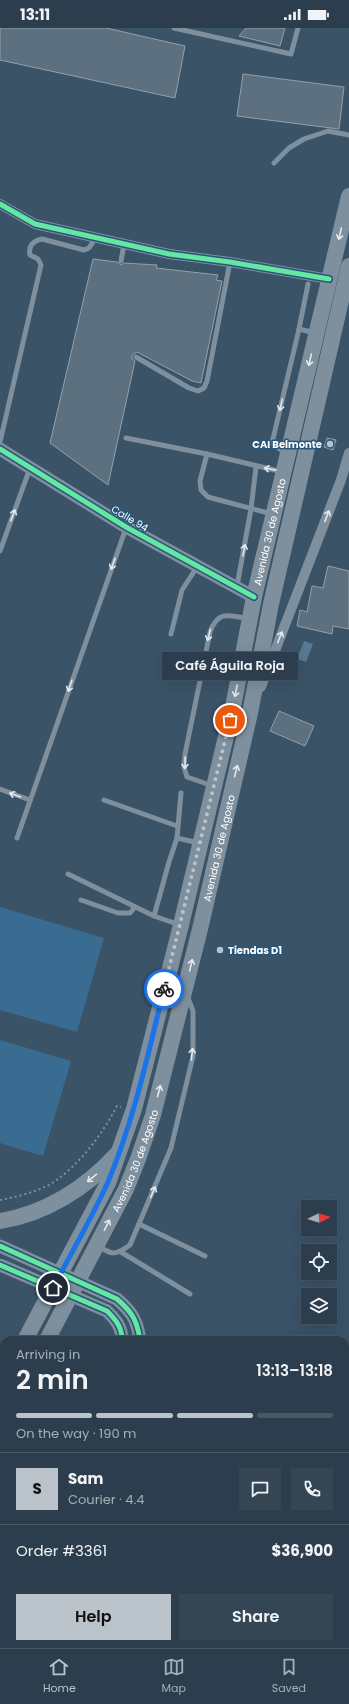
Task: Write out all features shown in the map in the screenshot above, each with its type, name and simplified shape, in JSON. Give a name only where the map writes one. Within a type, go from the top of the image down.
[{"type":"main road","name":"Avenida 30 de Agosto","points":[[27,1336],[108,1183],[134,1109],[181,925],[233,707],[254,597],[349,196]]},
{"type":"main road","name":"Avenida 30 de Agosto","points":[[49,1336],[126,1189],[152,1115],[185,991],[250,713],[271,604],[349,266]]},
{"type":"main road","points":[[0,1221],[36,1211],[67,1196],[95,1175],[119,1151]]},
{"type":"street","points":[[0,204],[35,224],[169,254],[230,262],[329,279]]},
{"type":"street","name":"Calle 94","points":[[0,449],[126,527],[254,597]]},
{"type":"street","points":[[250,713],[338,487],[349,453]]},
{"type":"street","points":[[0,1246],[117,1299],[130,1310],[137,1325],[139,1336]]},
{"type":"street","points":[[0,1265],[107,1311],[117,1320],[121,1329],[122,1336]]},
{"type":"lane","points":[[177,28],[291,54],[298,28]]},
{"type":"lane","points":[[274,163],[289,148],[304,139],[328,131],[349,135]]},
{"type":"lane","points":[[0,442],[40,264],[38,259],[30,255],[29,250],[31,244],[35,240],[42,239],[84,250],[89,248],[96,237]]},
{"type":"lane","points":[[121,261],[124,244]]},
{"type":"lane","points":[[136,357],[189,388],[198,391],[204,388],[207,381],[230,262]]},
{"type":"lane","points":[[288,455],[272,443],[299,330],[308,284]]},
{"type":"lane","points":[[299,330],[316,333]]},
{"type":"lane","points":[[126,438],[207,454],[256,467],[284,472]]},
{"type":"lane","points":[[207,454],[200,481],[201,490],[208,497],[274,514]]},
{"type":"lane","points":[[0,552],[30,467]]},
{"type":"lane","points":[[237,588],[251,509],[256,467]]},
{"type":"lane","points":[[17,838],[126,527]]},
{"type":"lane","points":[[171,634],[182,590],[198,567]]},
{"type":"lane","points":[[214,786],[187,777],[184,767],[185,754],[210,632],[214,621],[221,616],[232,615],[250,619]]},
{"type":"lane","points":[[0,789],[30,800]]},
{"type":"lane","points":[[154,916],[177,838],[181,793]]},
{"type":"lane","points":[[104,800],[177,826]]},
{"type":"lane","points":[[177,838],[200,843]]},
{"type":"lane","points":[[68,874],[154,916],[181,925]]},
{"type":"lane","points":[[81,900],[118,913],[130,913],[135,907]]},
{"type":"lane","points":[[120,1252],[130,1245],[171,1148],[193,1056],[193,1011],[185,991]]},
{"type":"lane","points":[[139,1224],[205,1256]]},
{"type":"lane","points":[[97,1245],[107,1252],[120,1252],[190,1294]]},
{"type":"path","points":[[0,1200],[27,1193],[48,1185],[80,1159],[104,1130],[117,1106],[134,1109]]},
{"type":"shaded area","points":[[304,641],[313,644],[306,662],[297,659]]},
{"type":"shaded area","points":[[0,907],[104,938],[77,1032],[0,1010]]},
{"type":"shaded area","points":[[0,1040],[71,1061],[43,1156],[0,1143]]},
{"type":"building","points":[[0,28],[106,28],[185,46],[175,98],[0,60]]},
{"type":"building","points":[[246,28],[285,28],[280,46],[239,36]]},
{"type":"building","points":[[243,74],[344,87],[339,129],[237,116]]},
{"type":"building","points":[[93,259],[117,262],[121,265],[124,263],[157,265],[156,268],[218,275],[216,280],[222,281],[201,383],[192,381],[137,352],[132,355],[132,359],[135,361],[108,485],[50,443]]},
{"type":"building","name":"CAI Belmonte","points":[[327,438],[336,440],[333,450],[324,447]]},
{"type":"building","points":[[328,566],[349,571],[349,629],[333,626],[332,634],[297,626],[300,610],[307,612],[312,586],[323,588]]},
{"type":"building","points":[[279,711],[314,726],[305,746],[270,731]]},
{"type":"cycle path","points":[[0,204],[35,224],[169,254],[230,262],[329,279]]},
{"type":"cycle path","points":[[0,449],[126,527],[254,597]]},
{"type":"cycle path","points":[[0,1246],[117,1299],[133,1317],[139,1336]]},
{"type":"cycle path","points":[[0,1265],[107,1311],[118,1324],[122,1336]]},
{"type":"way so far","points":[[164,989],[181,925],[230,720]]},
{"type":"place","name":"CAI Belmonte","points":[[330,444]]},
{"type":"place","name":"Café Águila Roja","points":[[230,720]]},
{"type":"place","name":"Tiendas D1","points":[[220,950]]},
{"type":"route","points":[[53,1288],[108,1183],[134,1109],[164,989]]}]
